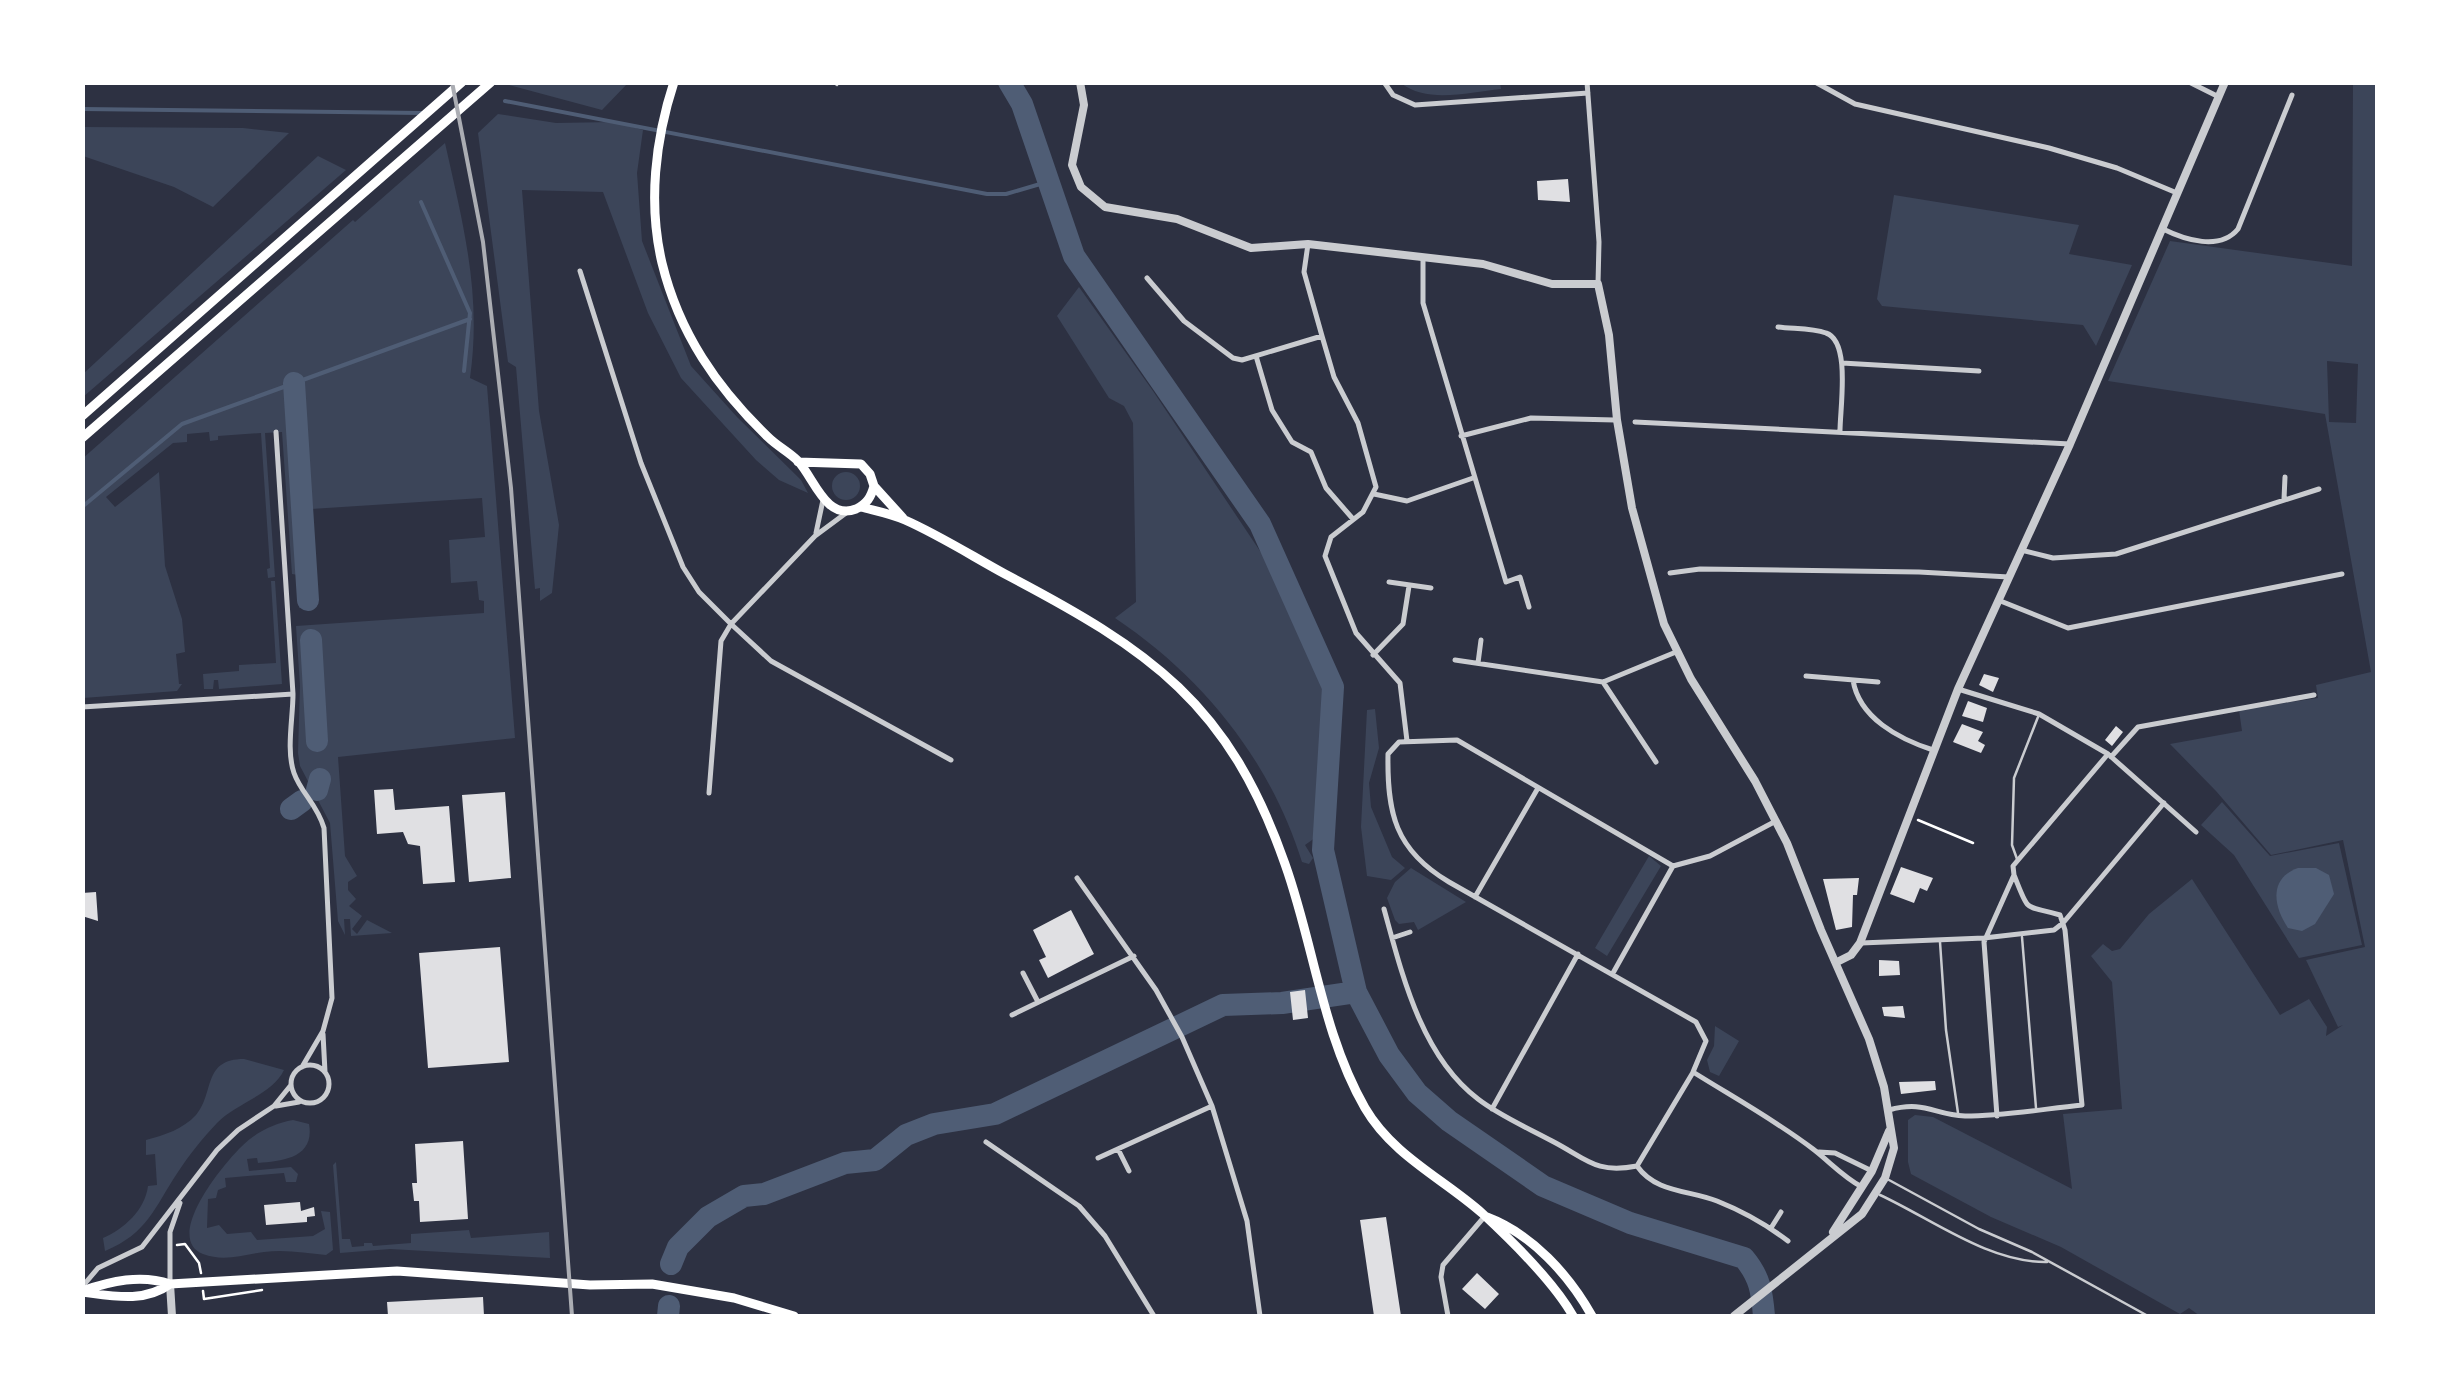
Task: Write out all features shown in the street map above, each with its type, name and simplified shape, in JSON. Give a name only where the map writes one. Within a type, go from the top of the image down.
[{"type":"main road","points":[[82,416],[462,82]]},
{"type":"main road","points":[[82,438],[491,82]]},
{"type":"main road","points":[[674,82],[656,158],[658,240],[679,316],[724,392],[798,462],[837,511],[862,507],[871,498],[874,486]]},
{"type":"main road","points":[[798,462],[860,464],[905,520]]},
{"type":"main road","points":[[822,493],[824,476],[833,465]]},
{"type":"main road","points":[[862,507],[905,520],[1103,627],[1189,694],[1219,730],[1267,817],[1286,866],[1339,1052],[1365,1108],[1416,1164],[1485,1216],[1538,1270],[1573,1316]]},
{"type":"main road","points":[[1485,1216],[1504,1223],[1538,1249],[1571,1283],[1592,1316]]},
{"type":"main road","points":[[82,1290],[112,1281],[154,1278],[170,1284],[398,1271],[590,1286],[652,1284],[734,1298],[794,1316]]},
{"type":"main road","points":[[82,1290],[115,1296],[154,1296],[170,1284]]},
{"type":"street","points":[[1080,82],[1084,105],[1072,165],[1080,187],[1095,202],[1178,220],[1251,248],[1308,244],[1483,264],[1552,284],[1598,284]]},
{"type":"street","points":[[1384,82],[1393,95],[1415,105],[1588,93]]},
{"type":"street","points":[[1587,82],[1598,284],[1609,335],[1617,420],[1632,508],[1650,580],[1676,652],[1776,821],[1837,962],[1870,1039],[1894,1148],[1885,1178],[1850,1225],[1831,1236],[1735,1315]]},
{"type":"street","points":[[1814,82],[1855,104],[2049,148],[2117,168],[2177,193]]},
{"type":"street","points":[[2189,82],[2218,97]]},
{"type":"street","points":[[1837,962],[1851,955],[1860,943],[1932,750],[2070,444],[2225,82]]},
{"type":"street","points":[[2161,228],[2182,238],[2208,241],[2219,242],[2232,236],[2292,95]]},
{"type":"street","points":[[1308,244],[1304,272],[1322,336],[1334,376],[1358,424],[1374,478],[1370,504],[1331,537],[1325,556],[1356,633],[1400,683],[1407,741]]},
{"type":"street","points":[[1422,258],[1423,302],[1472,478],[1506,582],[1520,577],[1529,607]]},
{"type":"street","points":[[580,271],[641,463],[683,566],[698,592],[771,661],[951,760]]},
{"type":"street","points":[[1148,278],[1184,321],[1224,352],[1242,360],[1322,336]]},
{"type":"street","points":[[1778,327],[1828,333],[1841,350],[1840,431]]},
{"type":"street","points":[[1256,356],[1272,410],[1292,442],[1311,452],[1326,488],[1353,519]]},
{"type":"street","points":[[1842,362],[1979,370]]},
{"type":"street","points":[[1461,436],[1531,418],[1617,420]]},
{"type":"street","points":[[1635,422],[2070,444]]},
{"type":"street","points":[[82,1290],[98,1268],[135,1252],[149,1241],[230,1136],[274,1106],[322,1031],[332,998],[325,840],[316,807],[294,775],[291,759],[293,694],[276,432]]},
{"type":"street","points":[[1374,494],[1406,501],[1472,478]]},
{"type":"street","points":[[2284,500],[2286,478]]},
{"type":"street","points":[[2021,550],[2053,558],[2116,554],[2319,489]]},
{"type":"street","points":[[815,536],[822,493]]},
{"type":"street","points":[[709,793],[721,641],[731,624],[815,536],[848,512]]},
{"type":"street","points":[[1670,573],[1720,569],[2009,577]]},
{"type":"street","points":[[1998,600],[2068,628],[2342,574]]},
{"type":"street","points":[[1389,582],[1430,588]]},
{"type":"street","points":[[1373,655],[1403,624],[1409,586]]},
{"type":"street","points":[[1478,663],[1481,640]]},
{"type":"street","points":[[1455,660],[1603,682],[1676,652]]},
{"type":"street","points":[[1806,676],[1878,682]]},
{"type":"street","points":[[1853,680],[1854,690],[1876,722],[1932,750]]},
{"type":"street","points":[[1603,682],[1656,762]]},
{"type":"street","points":[[1958,689],[2040,714],[2109,755],[2196,832]]},
{"type":"street","points":[[82,707],[293,694]]},
{"type":"street","points":[[1888,1110],[1922,1105],[1958,1116],[1997,1116],[2082,1105],[2063,924],[2057,913],[2034,911],[2026,906],[2013,866],[2138,727],[2314,695]]},
{"type":"street","points":[[1637,1166],[1692,1072],[1706,1041],[1702,1028],[1613,973],[1428,870],[1398,830],[1388,798],[1388,754],[1399,742],[1458,740],[1673,866],[1710,856],[1776,821]]},
{"type":"street","points":[[1475,897],[1538,788]]},
{"type":"street","points":[[1860,943],[1940,941],[2054,930],[2164,803]]},
{"type":"street","points":[[1613,973],[1673,866]]},
{"type":"street","points":[[1997,1116],[1984,938],[2014,875]]},
{"type":"street","points":[[1077,878],[1134,956],[1173,1019],[1212,1106],[1246,1221],[1260,1316]]},
{"type":"street","points":[[1384,909],[1412,998],[1439,1055],[1475,1097],[1600,1169],[1637,1166]]},
{"type":"street","points":[[1392,938],[1410,932]]},
{"type":"street","points":[[1492,1108],[1578,954]]},
{"type":"street","points":[[1012,1015],[1134,956]]},
{"type":"street","points":[[1024,972],[1038,1002]]},
{"type":"street","points":[[274,1106],[314,1103],[324,1097],[330,1084],[325,1072],[322,1031]]},
{"type":"street","points":[[302,1066],[314,1065],[325,1072]]},
{"type":"street","points":[[1692,1072],[1816,1151],[1841,1176],[1863,1187]]},
{"type":"street","points":[[290,1085],[302,1102]]},
{"type":"street","points":[[1098,1158],[1212,1106]]},
{"type":"street","points":[[1831,1236],[1872,1171],[1890,1127]]},
{"type":"street","points":[[986,1142],[1079,1206],[1105,1236],[1154,1316]]},
{"type":"street","points":[[1118,1149],[1129,1171]]},
{"type":"street","points":[[1816,1151],[1835,1153],[1872,1171]]},
{"type":"street","points":[[1637,1166],[1645,1177],[1662,1186],[1716,1201],[1771,1228],[1788,1241]]},
{"type":"street","points":[[172,1316],[170,1246],[174,1216],[199,1172]]},
{"type":"street","points":[[1771,1228],[1781,1212]]},
{"type":"street","points":[[1448,1316],[1440,1277],[1444,1265],[1485,1216]]},
{"type":"lane","points":[[2017,860],[2012,845],[2014,778],[2040,714]]},
{"type":"lane","points":[[2022,934],[2036,1110]]},
{"type":"lane","points":[[1940,941],[1946,1030],[1958,1116]]},
{"type":"lane","points":[[1885,1178],[2148,1316]]},
{"type":"lane","points":[[1863,1187],[1996,1252],[2028,1262],[2048,1262]]},
{"type":"path","points":[[2378,98],[2378,178]]},
{"type":"path","points":[[1916,819],[1973,842]]},
{"type":"path","points":[[170,1246],[185,1244],[200,1263]]},
{"type":"path","points":[[204,1299],[265,1290]]},
{"type":"shaded area","points":[[628,83],[602,110],[509,85]]},
{"type":"shaded area","points":[[1401,83],[1500,83],[1501,89],[1436,95]]},
{"type":"shaded area","points":[[2353,83],[2377,83],[2377,1316],[2200,1316],[2189,1308],[2180,1314],[2061,1247],[1991,1217],[1911,1174],[1908,1120],[1915,1115],[1933,1117],[2072,1189],[2063,1114],[2122,1109],[2112,982],[2091,956],[2103,944],[2112,951],[2120,949],[2149,914],[2192,879],[2280,1015],[2309,999],[2327,1027],[2326,1036],[2343,1025],[2338,1027],[2306,960],[2365,947],[2343,840],[2271,855],[2170,744],[2242,731],[2239,710],[2318,698],[2316,685],[2371,672],[2325,414],[2108,381],[2170,241],[2352,266]],"holes":[[[2327,361],[2358,364],[2356,423],[2329,422]]]},
{"type":"shaded area","points":[[498,114],[556,123],[614,122],[643,130],[637,173],[642,241],[691,366],[801,480],[808,493],[779,480],[756,460],[681,378],[648,313],[603,192],[522,190],[539,411],[559,525],[552,593],[540,601],[540,588],[535,589],[516,367],[508,362],[478,133]]},
{"type":"shaded area","points":[[83,127],[243,128],[289,133],[213,207],[174,187],[83,156]]},
{"type":"shaded area","points":[[445,143],[472,288],[470,378],[487,386],[515,738],[338,757],[345,856],[357,876],[348,882],[348,890],[356,899],[349,906],[362,916],[352,929],[357,934],[367,920],[392,933],[351,936],[350,919],[344,919],[345,935],[338,921],[330,823],[300,766],[296,626],[484,613],[477,581],[451,583],[449,540],[485,537],[482,498],[311,509],[317,607],[299,608],[298,575],[292,574],[282,432],[265,433],[275,577],[268,578],[261,433],[218,436],[218,440],[210,441],[209,432],[187,434],[187,442],[173,443],[106,497],[115,507],[159,472],[165,566],[182,619],[185,652],[176,654],[182,684],[177,691],[83,698],[82,459]]},
{"type":"shaded area","points":[[318,156],[346,170],[83,397],[83,374]]},
{"type":"shaded area","points":[[1894,195],[2079,225],[2069,254],[2132,265],[2096,346],[2083,325],[1882,306],[1877,299]]},
{"type":"shaded area","points":[[1079,287],[1268,563],[1320,678],[1325,703],[1319,835],[1305,845],[1313,858],[1309,864],[1302,862],[1272,789],[1230,724],[1177,667],[1115,618],[1136,602],[1133,423],[1124,406],[1109,398],[1057,316]]},
{"type":"shaded area","points":[[846,472],[856,476],[860,486],[856,496],[846,500],[836,496],[832,486],[836,476]]},
{"type":"shaded area","points":[[271,581],[275,581],[282,684],[219,689],[218,680],[214,680],[213,689],[204,689],[203,674],[239,671],[239,665],[276,663]]},
{"type":"shaded area","points":[[1375,709],[1379,748],[1369,783],[1371,807],[1392,857],[1405,868],[1391,880],[1367,876],[1361,827],[1367,710]]},
{"type":"shaded area","points":[[2222,802],[2270,856],[2339,843],[2362,945],[2299,958],[2234,855],[2201,825]]},
{"type":"shaded area","points":[[1649,856],[1661,866],[1607,956],[1595,948]]},
{"type":"shaded area","points":[[1411,868],[1466,902],[1418,930],[1414,922],[1399,924],[1387,898],[1395,882]]},
{"type":"shaded area","points":[[2298,868],[2316,868],[2329,875],[2334,894],[2315,924],[2302,931],[2288,928],[2276,894],[2282,878]]},
{"type":"shaded area","points":[[1715,1026],[1739,1041],[1719,1076],[1710,1072],[1707,1060],[1714,1046]]},
{"type":"shaded area","points":[[244,1059],[284,1070],[271,1086],[217,1123],[187,1159],[141,1228],[105,1251],[103,1238],[132,1218],[143,1203],[148,1186],[157,1185],[155,1154],[146,1155],[146,1140],[191,1120],[202,1106],[215,1071],[221,1065]]},
{"type":"shaded area","points":[[293,1120],[309,1124],[310,1135],[302,1151],[277,1161],[258,1163],[257,1158],[247,1159],[249,1171],[291,1167],[298,1174],[296,1182],[286,1182],[284,1173],[225,1178],[226,1187],[218,1190],[216,1198],[208,1199],[207,1228],[219,1225],[227,1234],[251,1232],[257,1240],[313,1236],[325,1229],[321,1211],[330,1212],[333,1250],[326,1255],[279,1251],[226,1258],[203,1254],[192,1245],[190,1231],[194,1214],[216,1177],[250,1139]]},
{"type":"shaded area","points":[[336,1162],[342,1239],[350,1239],[352,1247],[364,1243],[411,1243],[411,1234],[469,1230],[471,1238],[549,1232],[550,1258],[390,1249],[340,1253],[333,1165]]},
{"type":"building","points":[[1568,179],[1570,202],[1538,200],[1537,181]]},
{"type":"building","points":[[1984,674],[1999,678],[1993,692],[1979,685]]},
{"type":"building","points":[[1968,701],[1987,708],[1983,722],[1962,716]]},
{"type":"building","points":[[1962,724],[1983,732],[1978,741],[1985,745],[1981,753],[1953,742]]},
{"type":"building","points":[[2116,726],[2123,732],[2112,746],[2105,740]]},
{"type":"building","points":[[393,789],[395,810],[449,806],[455,882],[423,884],[420,846],[408,844],[403,832],[377,834],[374,790]]},
{"type":"building","points":[[505,792],[511,878],[469,882],[462,795]]},
{"type":"building","points":[[1901,867],[1933,878],[1927,891],[1920,888],[1914,903],[1890,894]]},
{"type":"building","points":[[1859,878],[1857,895],[1853,895],[1852,927],[1836,930],[1823,879]]},
{"type":"building","points":[[96,892],[98,921],[82,916],[82,893]]},
{"type":"building","points":[[1071,910],[1094,954],[1048,978],[1039,960],[1046,957],[1033,930]]},
{"type":"building","points":[[500,947],[509,1062],[428,1068],[419,953]]},
{"type":"building","points":[[1879,960],[1899,961],[1900,975],[1879,976]]},
{"type":"building","points":[[1305,990],[1308,1018],[1293,1020],[1290,992]]},
{"type":"building","points":[[1903,1006],[1905,1018],[1884,1016],[1882,1007]]},
{"type":"building","points":[[1935,1081],[1936,1090],[1901,1094],[1899,1082]]},
{"type":"building","points":[[463,1141],[468,1219],[420,1222],[419,1201],[414,1201],[412,1183],[417,1183],[415,1144]]},
{"type":"building","points":[[300,1202],[301,1211],[314,1207],[315,1216],[307,1217],[307,1222],[266,1225],[264,1205]]},
{"type":"building","points":[[1386,1217],[1401,1316],[1374,1316],[1360,1220]]},
{"type":"building","points":[[1477,1273],[1499,1294],[1485,1309],[1462,1289]]},
{"type":"building","points":[[483,1297],[484,1316],[388,1316],[387,1302]]},
{"type":"waterway","points":[[1009,82],[1022,104],[1074,256],[1260,524],[1333,687],[1323,850],[1356,992],[1389,1055],[1417,1093],[1449,1121],[1543,1186],[1630,1223],[1744,1258],[1759,1285],[1764,1316]]},
{"type":"waterway","points":[[505,101],[987,194],[1006,194],[1047,182]]},
{"type":"waterway","points":[[82,109],[423,113]]},
{"type":"waterway","points":[[421,202],[470,313],[464,371]]},
{"type":"waterway","points":[[82,507],[182,424],[470,319]]},
{"type":"waterway","points":[[294,383],[308,600]]},
{"type":"waterway","points":[[311,640],[317,741]]},
{"type":"waterway","points":[[317,790],[320,779]]},
{"type":"waterway","points":[[291,809],[302,801]]},
{"type":"waterway","points":[[671,1264],[678,1247],[708,1217],[744,1196],[764,1194],[845,1163],[875,1160],[906,1135],[934,1124],[995,1114],[1223,1005],[1282,1003],[1356,992]]},
{"type":"waterway","points":[[668,1316],[669,1306]]},
{"type":"railway","points":[[452,82],[483,242],[511,488],[572,1316]]}]
